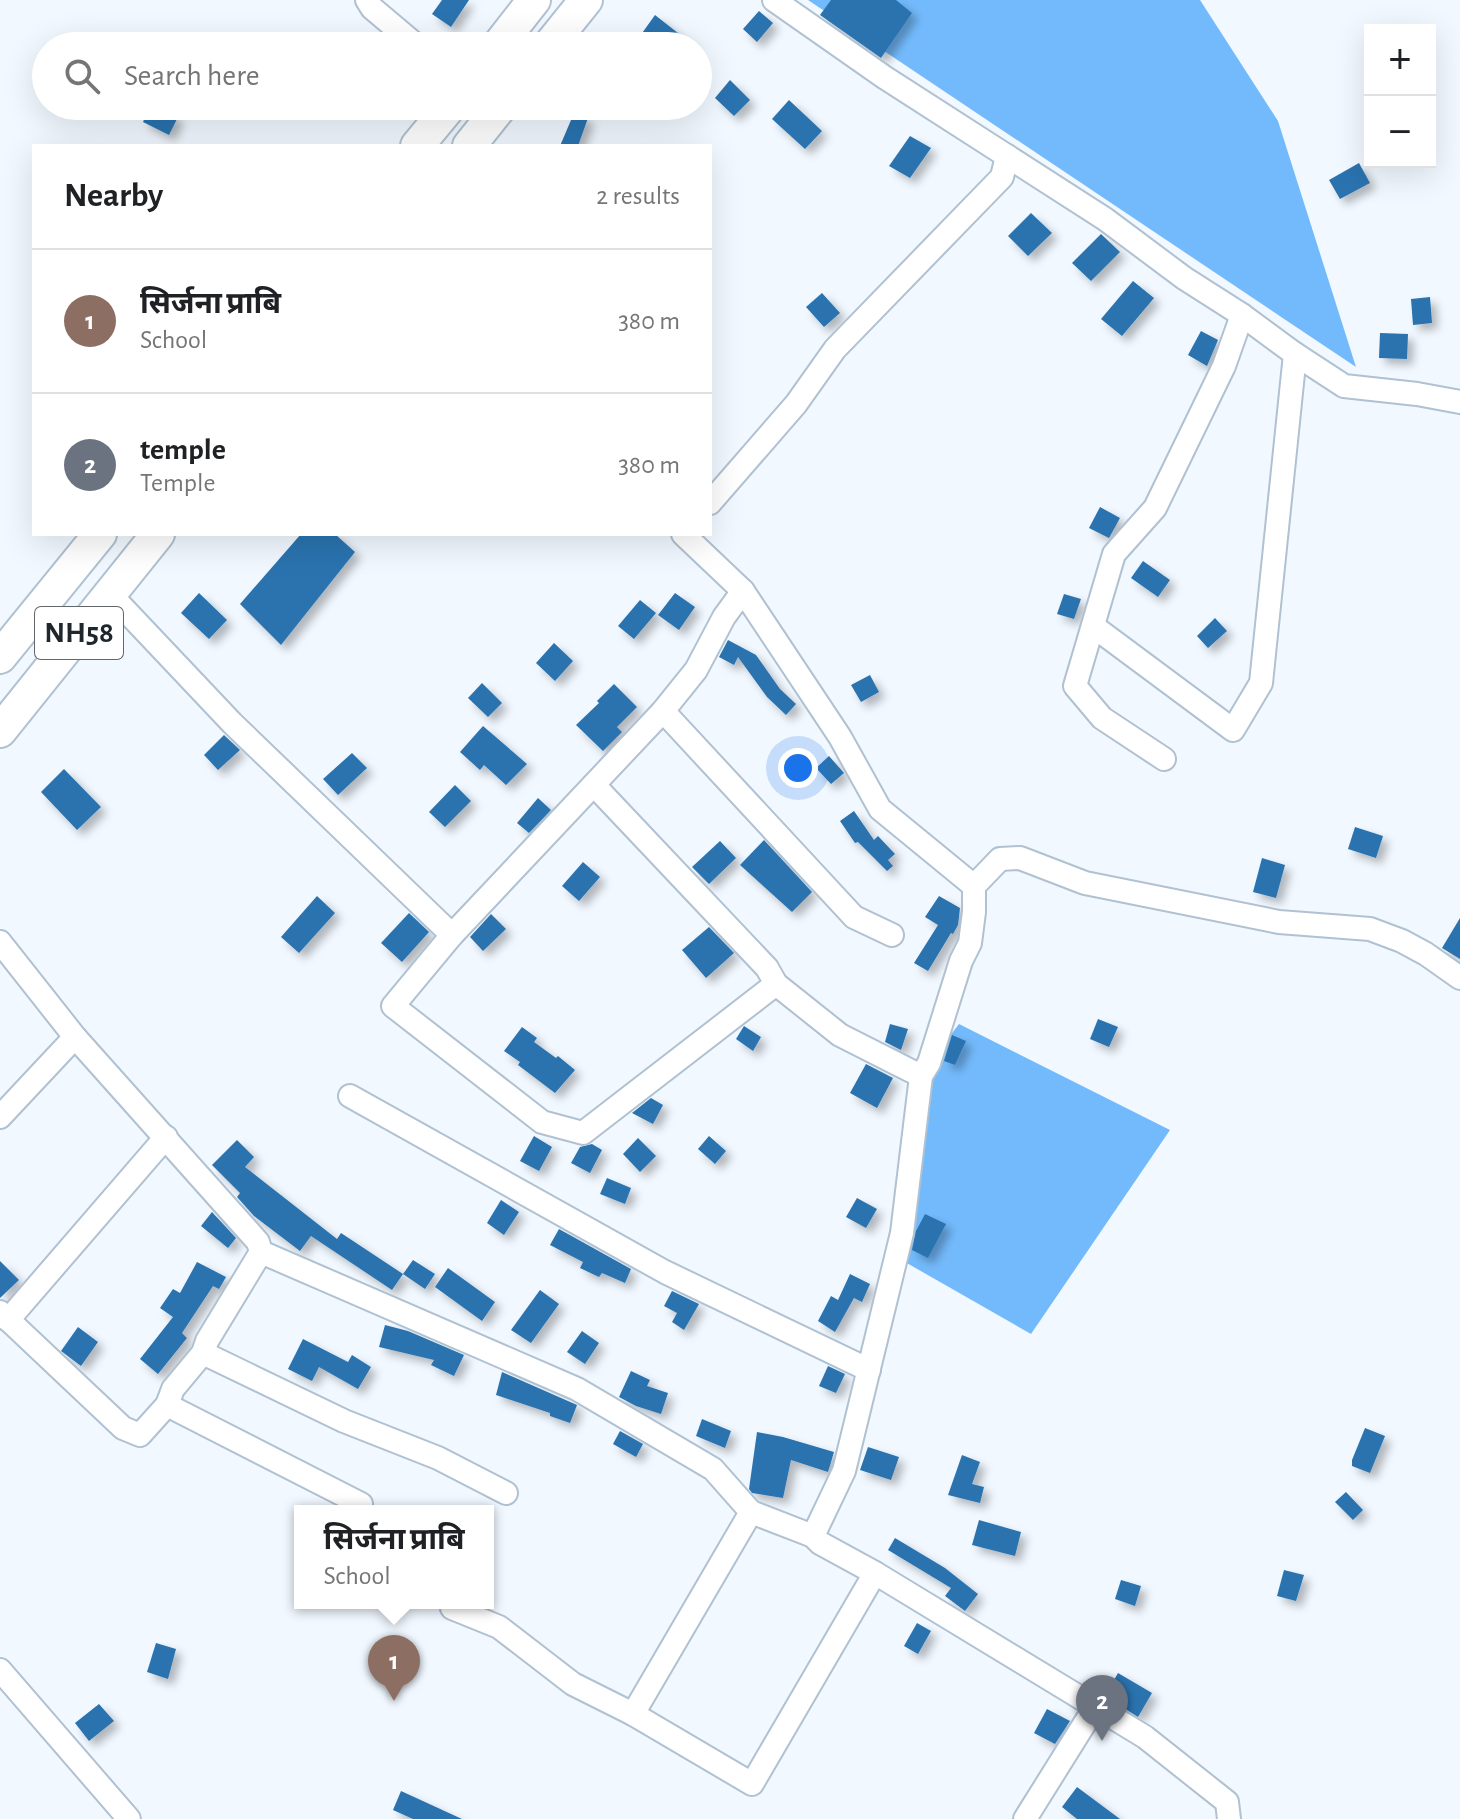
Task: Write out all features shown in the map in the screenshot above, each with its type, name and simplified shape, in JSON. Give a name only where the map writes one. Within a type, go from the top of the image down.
[{"type":"highway","points":[[509,32],[534,0]]},
{"type":"highway","points":[[560,32],[586,0]]},
{"type":"highway","points":[[419,144],[438,120]]},
{"type":"highway","points":[[471,144],[490,120]]},
{"type":"highway","name":"NH58","points":[[2,649],[98,536]]},
{"type":"highway","name":"NH58","points":[[0,731],[156,536]]},
{"type":"street","points":[[367,0],[400,32]]},
{"type":"street","points":[[774,0],[884,77],[1105,219],[1184,278],[1344,386],[1460,402]]},
{"type":"street","points":[[712,501],[796,404],[835,349],[1002,177],[1007,156]]},
{"type":"street","points":[[1164,759],[1102,718],[1075,686],[1114,554],[1155,508],[1224,366],[1242,315]]},
{"type":"street","points":[[1093,626],[1233,730],[1261,683],[1295,354]]},
{"type":"street","points":[[685,536],[743,591],[840,737],[880,809],[974,886]]},
{"type":"street","points":[[743,591],[724,617],[696,670],[663,711],[452,935],[393,1006],[542,1122],[583,1133],[776,984]]},
{"type":"street","points":[[110,594],[232,723],[452,935]]},
{"type":"street","points":[[663,711],[854,917],[892,935]]},
{"type":"street","points":[[594,785],[767,968],[776,984],[840,1035],[921,1076]]},
{"type":"street","points":[[813,1536],[844,1471],[902,1233],[921,1076],[929,1063],[961,961],[970,943],[974,886],[1000,859],[1020,858],[1085,883],[1279,922],[1370,929],[1426,954],[1460,978]]},
{"type":"street","points":[[0,942],[75,1037],[166,1137],[258,1242],[261,1252],[207,1341],[203,1353],[173,1389],[167,1405],[140,1435],[123,1428],[4,1316],[166,1137]]},
{"type":"street","points":[[0,1117],[75,1037]]},
{"type":"street","points":[[350,1096],[665,1272],[869,1370]]},
{"type":"street","points":[[261,1252],[577,1389],[713,1469],[751,1512],[813,1536],[1145,1737],[1227,1802],[1229,1819]]},
{"type":"street","points":[[203,1353],[344,1421],[438,1458],[506,1493]]},
{"type":"street","points":[[167,1405],[361,1504]]},
{"type":"street","points":[[633,1714],[751,1512]]},
{"type":"street","points":[[454,1609],[499,1627],[573,1684],[633,1714],[752,1784],[875,1573]]},
{"type":"street","points":[[0,1670],[129,1819]]},
{"type":"street","points":[[1025,1819],[1095,1707]]},
{"type":"shaded area","points":[[808,0],[1200,0],[1278,121],[1356,367]]},
{"type":"shaded area","points":[[959,1024],[1170,1130],[1031,1334],[905,1262],[929,1063]]},
{"type":"building","points":[[442,0],[469,0],[451,27],[432,14]]},
{"type":"building","points":[[831,0],[896,0],[912,13],[881,58],[820,15]]},
{"type":"building","points":[[759,11],[773,23],[757,42],[743,29]]},
{"type":"building","points":[[655,15],[677,32],[643,32]]},
{"type":"building","points":[[730,80],[750,100],[734,116],[715,98]]},
{"type":"building","points":[[789,100],[822,131],[805,149],[772,119]]},
{"type":"building","points":[[144,120],[176,120],[169,135]]},
{"type":"building","points":[[571,120],[587,120],[579,144],[561,144]]},
{"type":"building","points":[[910,136],[931,148],[910,178],[889,166]]},
{"type":"building","points":[[1359,163],[1370,183],[1340,199],[1329,180]]},
{"type":"building","points":[[1031,213],[1052,233],[1028,256],[1008,236]]},
{"type":"building","points":[[1101,234],[1120,252],[1091,281],[1072,263]]},
{"type":"building","points":[[1133,281],[1154,298],[1122,336],[1101,319]]},
{"type":"building","points":[[822,293],[840,313],[824,327],[806,307]]},
{"type":"building","points":[[1430,297],[1432,323],[1413,325],[1411,299]]},
{"type":"building","points":[[1201,331],[1218,340],[1207,366],[1188,355]]},
{"type":"building","points":[[1380,333],[1408,334],[1407,359],[1379,358]]},
{"type":"building","points":[[1100,507],[1120,518],[1109,538],[1089,528]]},
{"type":"building","points":[[299,536],[337,536],[355,552],[281,645],[240,604]]},
{"type":"building","points":[[1143,561],[1170,580],[1158,597],[1131,578]]},
{"type":"building","points":[[199,593],[227,620],[209,639],[181,613]]},
{"type":"building","points":[[675,593],[695,607],[679,630],[658,615]]},
{"type":"building","points":[[1064,594],[1081,599],[1074,619],[1057,614]]},
{"type":"building","points":[[640,600],[656,613],[634,639],[618,626]]},
{"type":"building","points":[[1215,618],[1227,631],[1208,648],[1197,636]]},
{"type":"building","points":[[728,640],[756,655],[780,689],[796,704],[786,715],[767,697],[738,657],[734,665],[719,657]]},
{"type":"building","points":[[554,643],[573,661],[555,681],[536,663]]},
{"type":"building","points":[[870,675],[879,692],[861,702],[851,685]]},
{"type":"building","points":[[482,683],[502,703],[488,717],[468,698]]},
{"type":"building","points":[[614,684],[637,707],[617,727],[622,732],[603,751],[576,725]]},
{"type":"building","points":[[483,726],[527,764],[506,785],[484,765],[480,770],[460,752]]},
{"type":"building","points":[[224,735],[240,750],[218,770],[204,755]]},
{"type":"building","points":[[352,753],[367,768],[338,795],[323,779]]},
{"type":"building","points":[[829,756],[844,773],[831,784],[816,768]]},
{"type":"building","points":[[64,769],[101,807],[77,830],[41,792]]},
{"type":"building","points":[[455,785],[471,801],[445,827],[429,812]]},
{"type":"building","points":[[538,798],[551,810],[529,833],[517,823]]},
{"type":"building","points":[[854,811],[874,840],[878,836],[895,854],[888,860],[893,866],[887,871],[858,842],[855,843],[840,821]]},
{"type":"building","points":[[1355,827],[1383,836],[1376,858],[1348,849]]},
{"type":"building","points":[[764,840],[812,892],[792,912],[740,865]]},
{"type":"building","points":[[720,841],[736,858],[709,884],[692,867]]},
{"type":"building","points":[[1262,858],[1285,865],[1276,898],[1253,892]]},
{"type":"building","points":[[583,862],[600,877],[579,901],[562,886]]},
{"type":"building","points":[[317,896],[335,913],[299,953],[281,937]]},
{"type":"building","points":[[939,896],[960,908],[958,925],[928,971],[914,963],[938,925],[925,917]]},
{"type":"building","points":[[409,913],[429,932],[402,962],[381,943]]},
{"type":"building","points":[[491,914],[506,929],[483,951],[470,937]]},
{"type":"building","points":[[1460,918],[1460,959],[1442,948]]},
{"type":"building","points":[[709,927],[734,953],[706,978],[682,950]]},
{"type":"building","points":[[1098,1019],[1118,1027],[1109,1047],[1090,1039]]},
{"type":"building","points":[[890,1024],[908,1029],[901,1050],[885,1042]]},
{"type":"building","points":[[744,1026],[761,1037],[753,1051],[736,1039]]},
{"type":"building","points":[[522,1027],[537,1038],[534,1042],[575,1070],[555,1093],[504,1051]]},
{"type":"building","points":[[952,1035],[966,1041],[955,1065],[944,1061]]},
{"type":"building","points":[[866,1064],[893,1078],[877,1108],[850,1093]]},
{"type":"building","points":[[651,1098],[663,1105],[653,1124],[632,1113]]},
{"type":"building","points":[[534,1136],[552,1147],[539,1171],[520,1161]]},
{"type":"building","points":[[709,1136],[726,1151],[715,1164],[698,1149]]},
{"type":"building","points":[[638,1138],[656,1156],[640,1172],[623,1154]]},
{"type":"building","points":[[237,1140],[254,1157],[245,1167],[337,1239],[341,1233],[403,1274],[392,1290],[311,1236],[300,1251],[254,1216],[237,1197],[240,1193],[212,1165]]},
{"type":"building","points":[[592,1144],[602,1150],[590,1173],[571,1163],[580,1147]]},
{"type":"building","points":[[607,1178],[631,1188],[625,1204],[600,1194]]},
{"type":"building","points":[[857,1198],[877,1209],[866,1228],[846,1217]]},
{"type":"building","points":[[501,1200],[519,1212],[504,1235],[487,1223]]},
{"type":"building","points":[[212,1212],[236,1238],[228,1248],[201,1226]]},
{"type":"building","points":[[925,1214],[946,1224],[928,1258],[912,1250],[916,1231]]},
{"type":"building","points":[[559,1229],[631,1269],[625,1283],[602,1273],[599,1277],[580,1268],[583,1262],[550,1245]]},
{"type":"building","points":[[413,1260],[435,1274],[425,1289],[403,1274]]},
{"type":"building","points":[[0,1261],[19,1280],[0,1298]]},
{"type":"building","points":[[197,1262],[226,1277],[219,1289],[213,1286],[182,1333],[187,1338],[158,1374],[140,1359],[173,1317],[160,1308],[173,1289],[180,1293]]},
{"type":"building","points":[[448,1268],[495,1302],[482,1321],[435,1287]]},
{"type":"building","points":[[850,1274],[870,1284],[862,1302],[854,1298],[835,1332],[818,1321],[831,1296],[838,1300]]},
{"type":"building","points":[[540,1290],[559,1304],[531,1343],[511,1330]]},
{"type":"building","points":[[672,1291],[699,1304],[684,1330],[672,1322],[677,1313],[664,1306]]},
{"type":"building","points":[[385,1325],[408,1331],[464,1355],[454,1376],[431,1365],[434,1360],[379,1347]]},
{"type":"building","points":[[78,1327],[98,1342],[81,1366],[61,1351]]},
{"type":"building","points":[[582,1331],[599,1343],[585,1364],[567,1352]]},
{"type":"building","points":[[303,1339],[348,1362],[352,1355],[371,1367],[358,1389],[319,1367],[312,1381],[288,1369]]},
{"type":"building","points":[[828,1366],[845,1374],[836,1393],[819,1386]]},
{"type":"building","points":[[631,1371],[650,1380],[647,1386],[668,1393],[661,1414],[619,1397]]},
{"type":"building","points":[[502,1372],[577,1405],[570,1423],[496,1395]]},
{"type":"building","points":[[702,1419],[731,1431],[725,1448],[696,1436]]},
{"type":"building","points":[[1365,1428],[1385,1436],[1370,1473],[1352,1466]]},
{"type":"building","points":[[620,1431],[643,1444],[636,1457],[613,1444]]},
{"type":"building","points":[[757,1432],[834,1452],[828,1472],[791,1460],[783,1498],[752,1493],[749,1489]]},
{"type":"building","points":[[868,1447],[899,1457],[891,1480],[860,1470]]},
{"type":"building","points":[[962,1455],[980,1462],[972,1484],[984,1487],[980,1503],[948,1495]]},
{"type":"building","points":[[1346,1492],[1363,1510],[1353,1520],[1335,1502]]},
{"type":"building","points":[[979,1520],[1021,1532],[1015,1556],[972,1545]]},
{"type":"building","points":[[895,1538],[945,1568],[978,1594],[965,1611],[945,1596],[951,1588],[888,1550]]},
{"type":"building","points":[[1284,1570],[1304,1575],[1296,1601],[1277,1596]]},
{"type":"building","points":[[1121,1580],[1141,1586],[1135,1606],[1115,1599]]},
{"type":"building","points":[[917,1623],[931,1631],[918,1654],[904,1646]]},
{"type":"building","points":[[156,1643],[176,1649],[168,1679],[147,1672]]},
{"type":"building","points":[[1118,1673],[1152,1693],[1138,1717],[1105,1696]]},
{"type":"building","points":[[99,1704],[114,1721],[89,1741],[75,1723]]},
{"type":"building","points":[[1047,1709],[1070,1721],[1055,1744],[1034,1733]]},
{"type":"building","points":[[1077,1787],[1120,1819],[1077,1819],[1062,1807]]},
{"type":"building","points":[[401,1791],[462,1819],[413,1819],[393,1810]]},
{"type":"place","name":"सिर्जना प्राबि","points":[[394,1701]]},
{"type":"place","name":"temple","points":[[1102,1741]]}]
